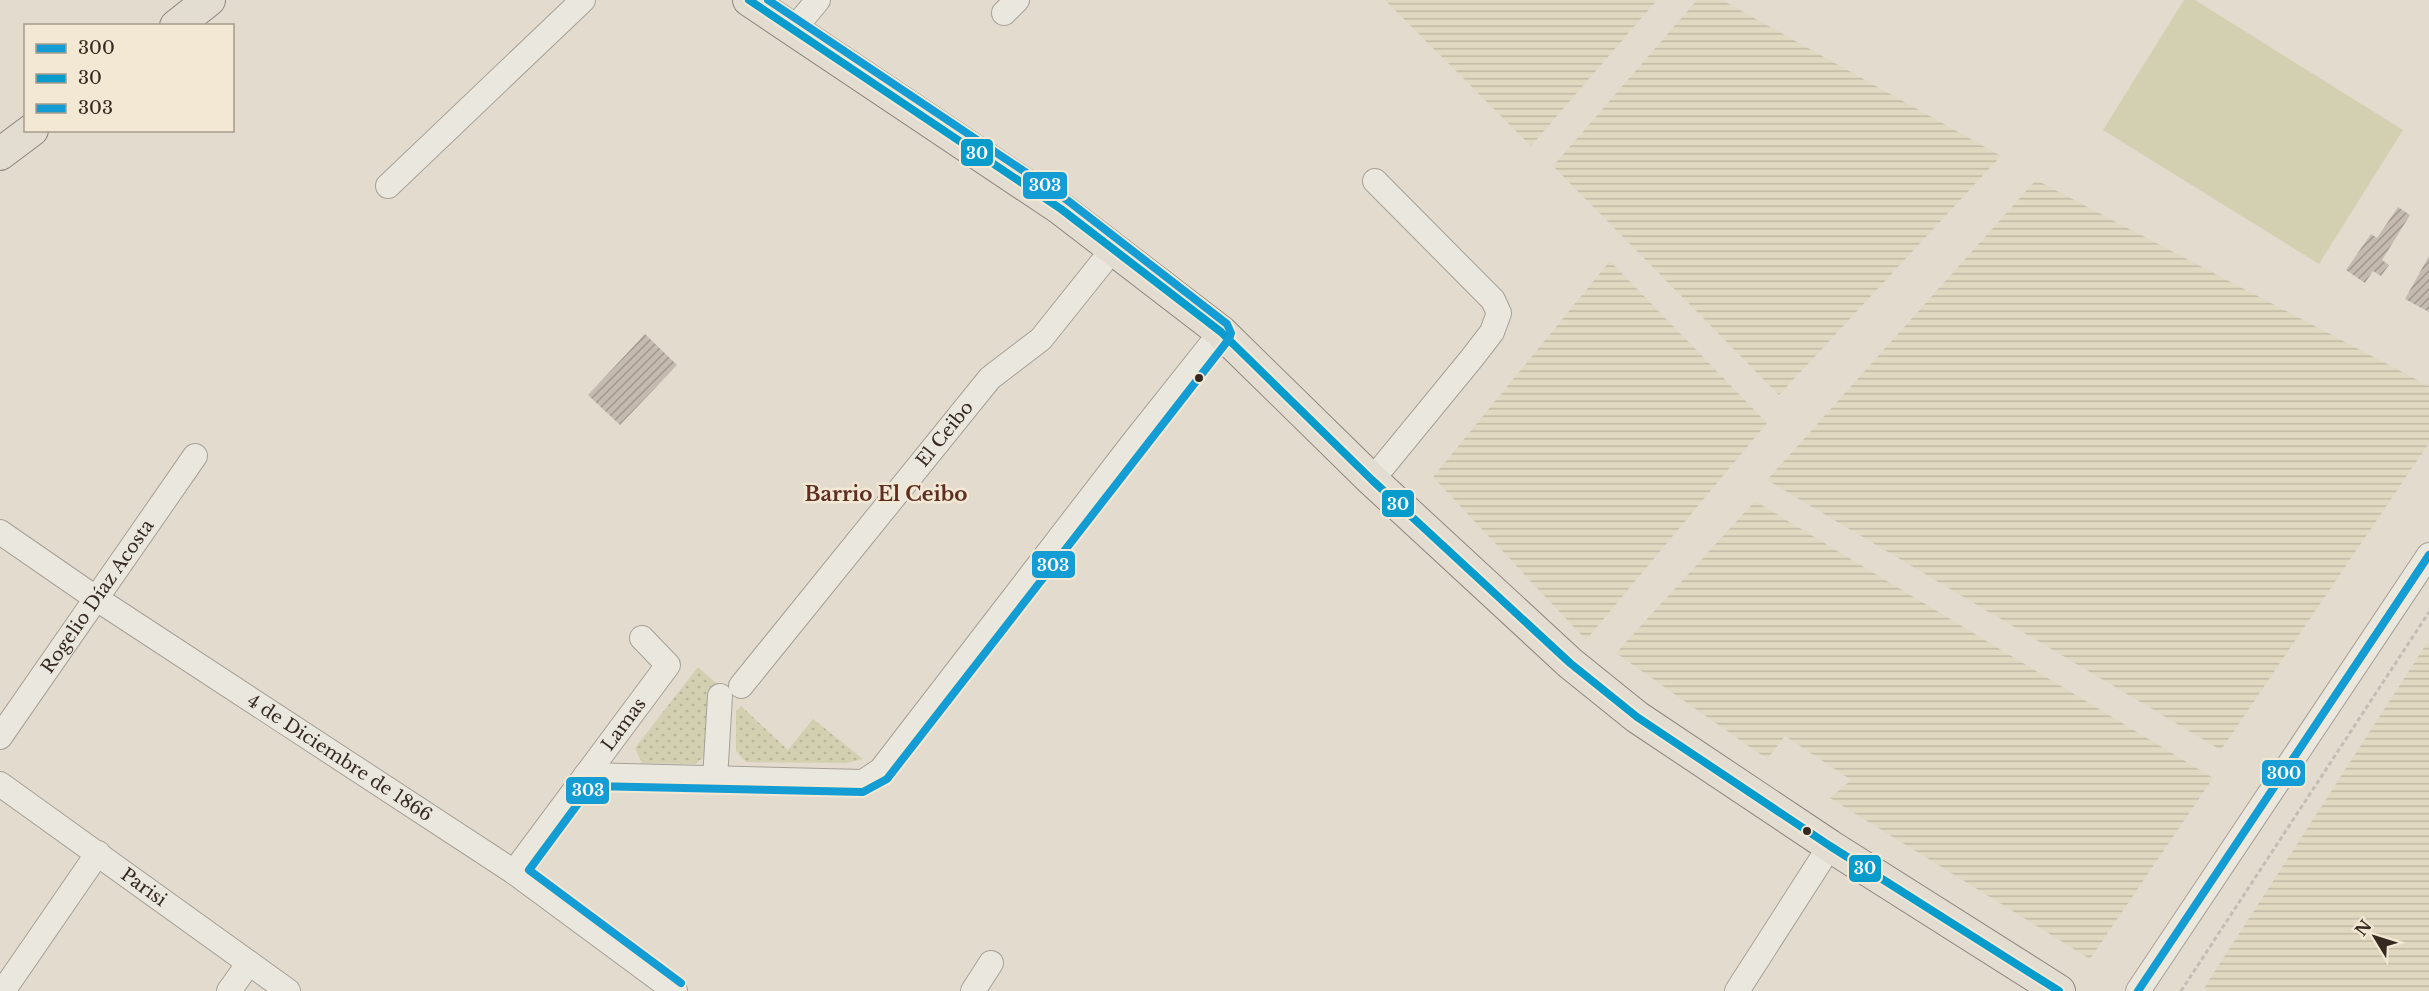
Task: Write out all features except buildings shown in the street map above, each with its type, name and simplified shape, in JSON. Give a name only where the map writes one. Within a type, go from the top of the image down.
[{"type":"main road","points":[[179,24],[209,0]]},
{"type":"main road","points":[[749,0],[1061,209],[1221,332],[1372,480],[1570,663],[1637,717],[1830,846],[2059,991]]},
{"type":"main road","points":[[0,154],[30,132]]},
{"type":"street","points":[[388,186],[583,0]]},
{"type":"street","points":[[794,29],[818,0]]},
{"type":"street","points":[[1372,480],[1492,332],[1499,313],[1493,300],[1375,181]]},
{"type":"street","name":"El Ceibo","points":[[715,779],[731,691],[990,378],[1041,339],[1113,249]]},
{"type":"street","points":[[586,775],[863,782],[880,770],[1221,332]]},
{"type":"street","name":"Rogelio Díaz Acosta","points":[[0,738],[195,456]]},
{"type":"street","name":"4 de Diciembre de 1866","points":[[0,532],[97,599],[514,872],[675,991]]},
{"type":"street","points":[[2138,991],[2429,555]]},
{"type":"street","name":"Lamas","points":[[514,872],[668,665],[642,638]]},
{"type":"street","name":"Parisi","points":[[0,784],[288,991]]},
{"type":"street","points":[[1737,991],[1830,846]]},
{"type":"street","points":[[3,991],[98,853]]},
{"type":"street","points":[[229,991],[249,963]]},
{"type":"street","points":[[973,991],[991,963]]},
{"type":"path","points":[[2181,991],[2429,612]]},
{"type":"shaded area","points":[[1385,0],[1657,0],[1531,146]]},
{"type":"shaded area","points":[[1697,0],[1722,0],[2001,156],[1779,395],[1553,166]]},
{"type":"shaded area","points":[[2184,0],[2195,0],[2403,130],[2319,264],[2103,130]]},
{"type":"shaded area","points":[[2036,180],[2429,386],[2429,443],[2221,750],[1767,480]]},
{"type":"shaded area","points":[[1610,261],[1767,423],[1586,640],[1433,477]]},
{"type":"shaded area","points":[[1755,501],[2213,778],[2090,959],[1830,798],[1851,780],[1785,736],[1767,759],[1616,653]]},
{"type":"shaded area","points":[[2427,643],[2429,644],[2429,991],[2208,991],[2204,988]]},
{"type":"shaded area","points":[[698,667],[718,685],[708,753],[696,764],[642,763],[635,748]]},
{"type":"shaded area","points":[[741,706],[788,750],[813,719],[863,759],[846,763],[746,762],[736,751],[736,711]]},
{"type":"transit line","name":"30","points":[[749,0],[1061,209],[1221,332],[1372,480],[1570,663],[1637,717],[1830,846],[2059,991]]},
{"type":"transit line","name":"303","points":[[681,983],[529,870],[591,786],[863,792],[887,779],[1229,339],[1231,333],[1227,324],[1067,200],[768,0]]},
{"type":"transit line","name":"300","points":[[2138,991],[2429,555]]},
{"type":"district","name":"Barrio El Ceibo","points":[[886,494]]}]
